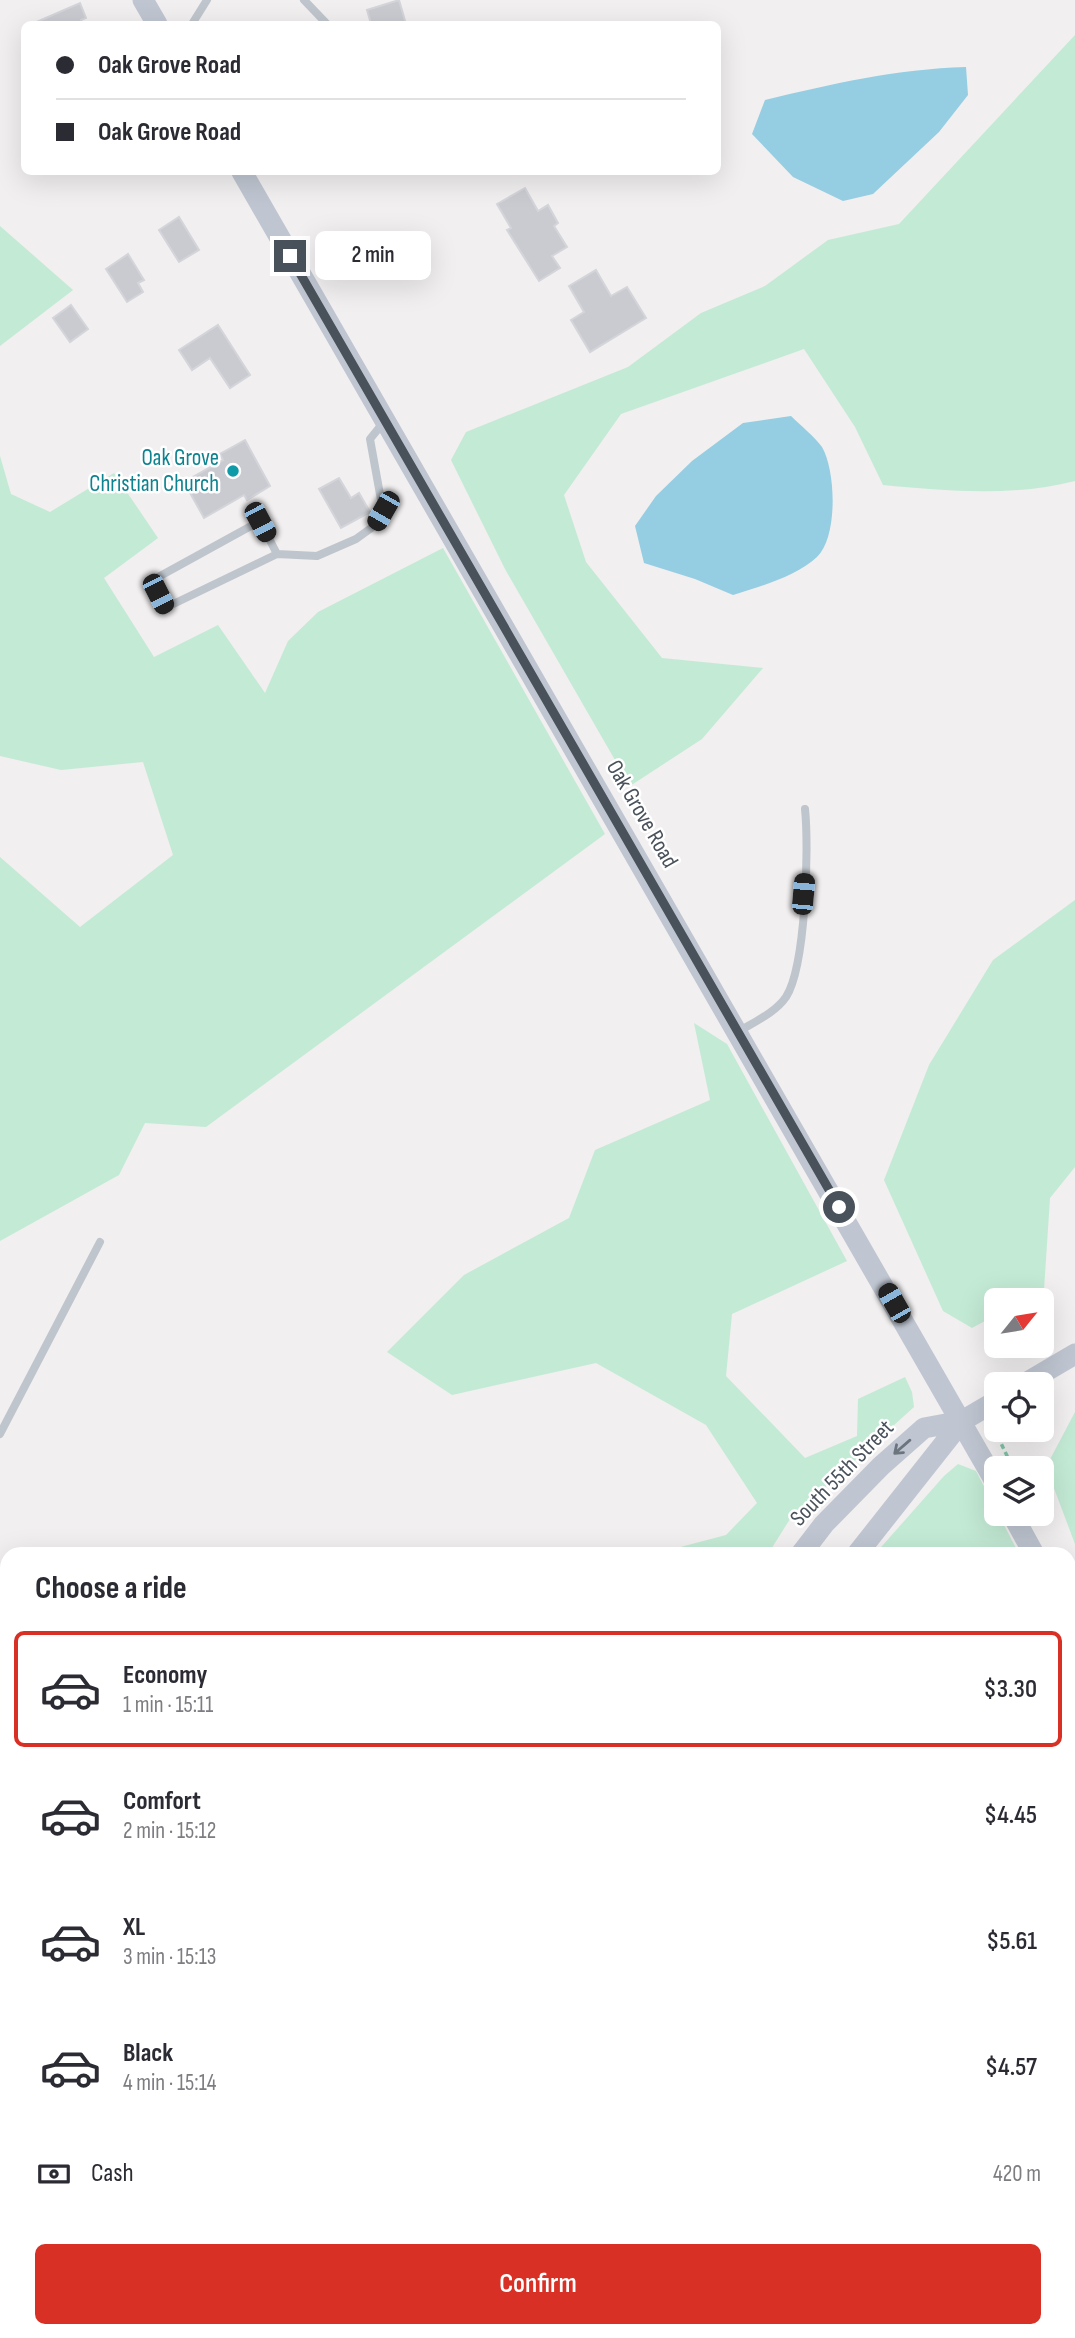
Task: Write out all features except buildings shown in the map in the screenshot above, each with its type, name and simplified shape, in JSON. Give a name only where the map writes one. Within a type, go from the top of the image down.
[{"type":"street","points":[[142,0],[155,21]]},
{"type":"street","name":"Oak Grove Road","points":[[244,175],[984,1461]]},
{"type":"street","points":[[1044,1372],[1075,1354]]},
{"type":"street","name":"South 55th Street","points":[[806,1547],[824,1524],[924,1427],[962,1421],[984,1408]]},
{"type":"street","name":"South 55th Street","points":[[863,1547],[962,1421]]},
{"type":"street","points":[[1019,1526],[1030,1547]]},
{"type":"lane","points":[[194,21],[207,0]]},
{"type":"lane","points":[[304,0],[324,21]]},
{"type":"lane","points":[[277,554],[260,522],[151,581],[165,608],[277,554],[317,556],[356,539],[374,526],[383,511],[370,439],[385,420]]},
{"type":"lane","points":[[738,1032],[777,1007],[796,977],[808,838],[805,809]]},
{"type":"lane","points":[[0,1434],[100,1242]]},
{"type":"green space","points":[[1075,35],[1075,481],[1004,491],[955,491],[883,485],[855,427],[804,349],[621,414],[564,495],[586,562],[662,658],[763,668],[702,739],[630,786],[505,569],[451,460],[466,432],[628,367],[701,313],[765,286],[828,240],[899,224]]},
{"type":"green space","points":[[0,226],[73,290],[0,346]]},
{"type":"green space","points":[[0,456],[11,494],[50,512],[114,473],[158,538],[104,578],[154,657],[218,625],[265,693],[288,641],[318,612],[443,548],[605,834],[206,1127],[145,1123],[119,1175],[0,1241],[0,857],[80,927],[173,855],[143,762],[61,770],[0,756]]},
{"type":"green space","points":[[1075,900],[1075,1167],[1050,1198],[1044,1288],[984,1288],[984,1322],[972,1328],[943,1311],[884,1180],[929,1065],[993,960]]},
{"type":"green space","points":[[694,1023],[727,1044],[847,1261],[732,1314],[726,1376],[805,1458],[857,1436],[858,1399],[905,1377],[912,1392],[914,1407],[790,1519],[772,1547],[681,1547],[726,1535],[757,1503],[706,1425],[596,1363],[452,1395],[387,1352],[464,1275],[569,1218],[595,1150],[710,1100]]},
{"type":"green space","points":[[1075,1412],[1075,1544],[1054,1488],[1054,1456],[1052,1456]]},
{"type":"green space","points":[[958,1464],[976,1471],[984,1486],[984,1526],[1004,1526],[1015,1547],[881,1547],[944,1476]]},
{"type":"water","points":[[966,67],[968,95],[939,132],[873,194],[843,201],[793,177],[752,134],[765,100],[889,74]]},
{"type":"water","points":[[791,416],[822,447],[830,472],[832,520],[824,548],[817,557],[788,575],[733,595],[695,579],[644,563],[635,526],[656,496],[692,461],[743,423]]},
{"type":"place","name":"Oak Grove Christian Church","points":[[233,471]]},
{"type":"route","points":[[290,256],[839,1207]]}]
